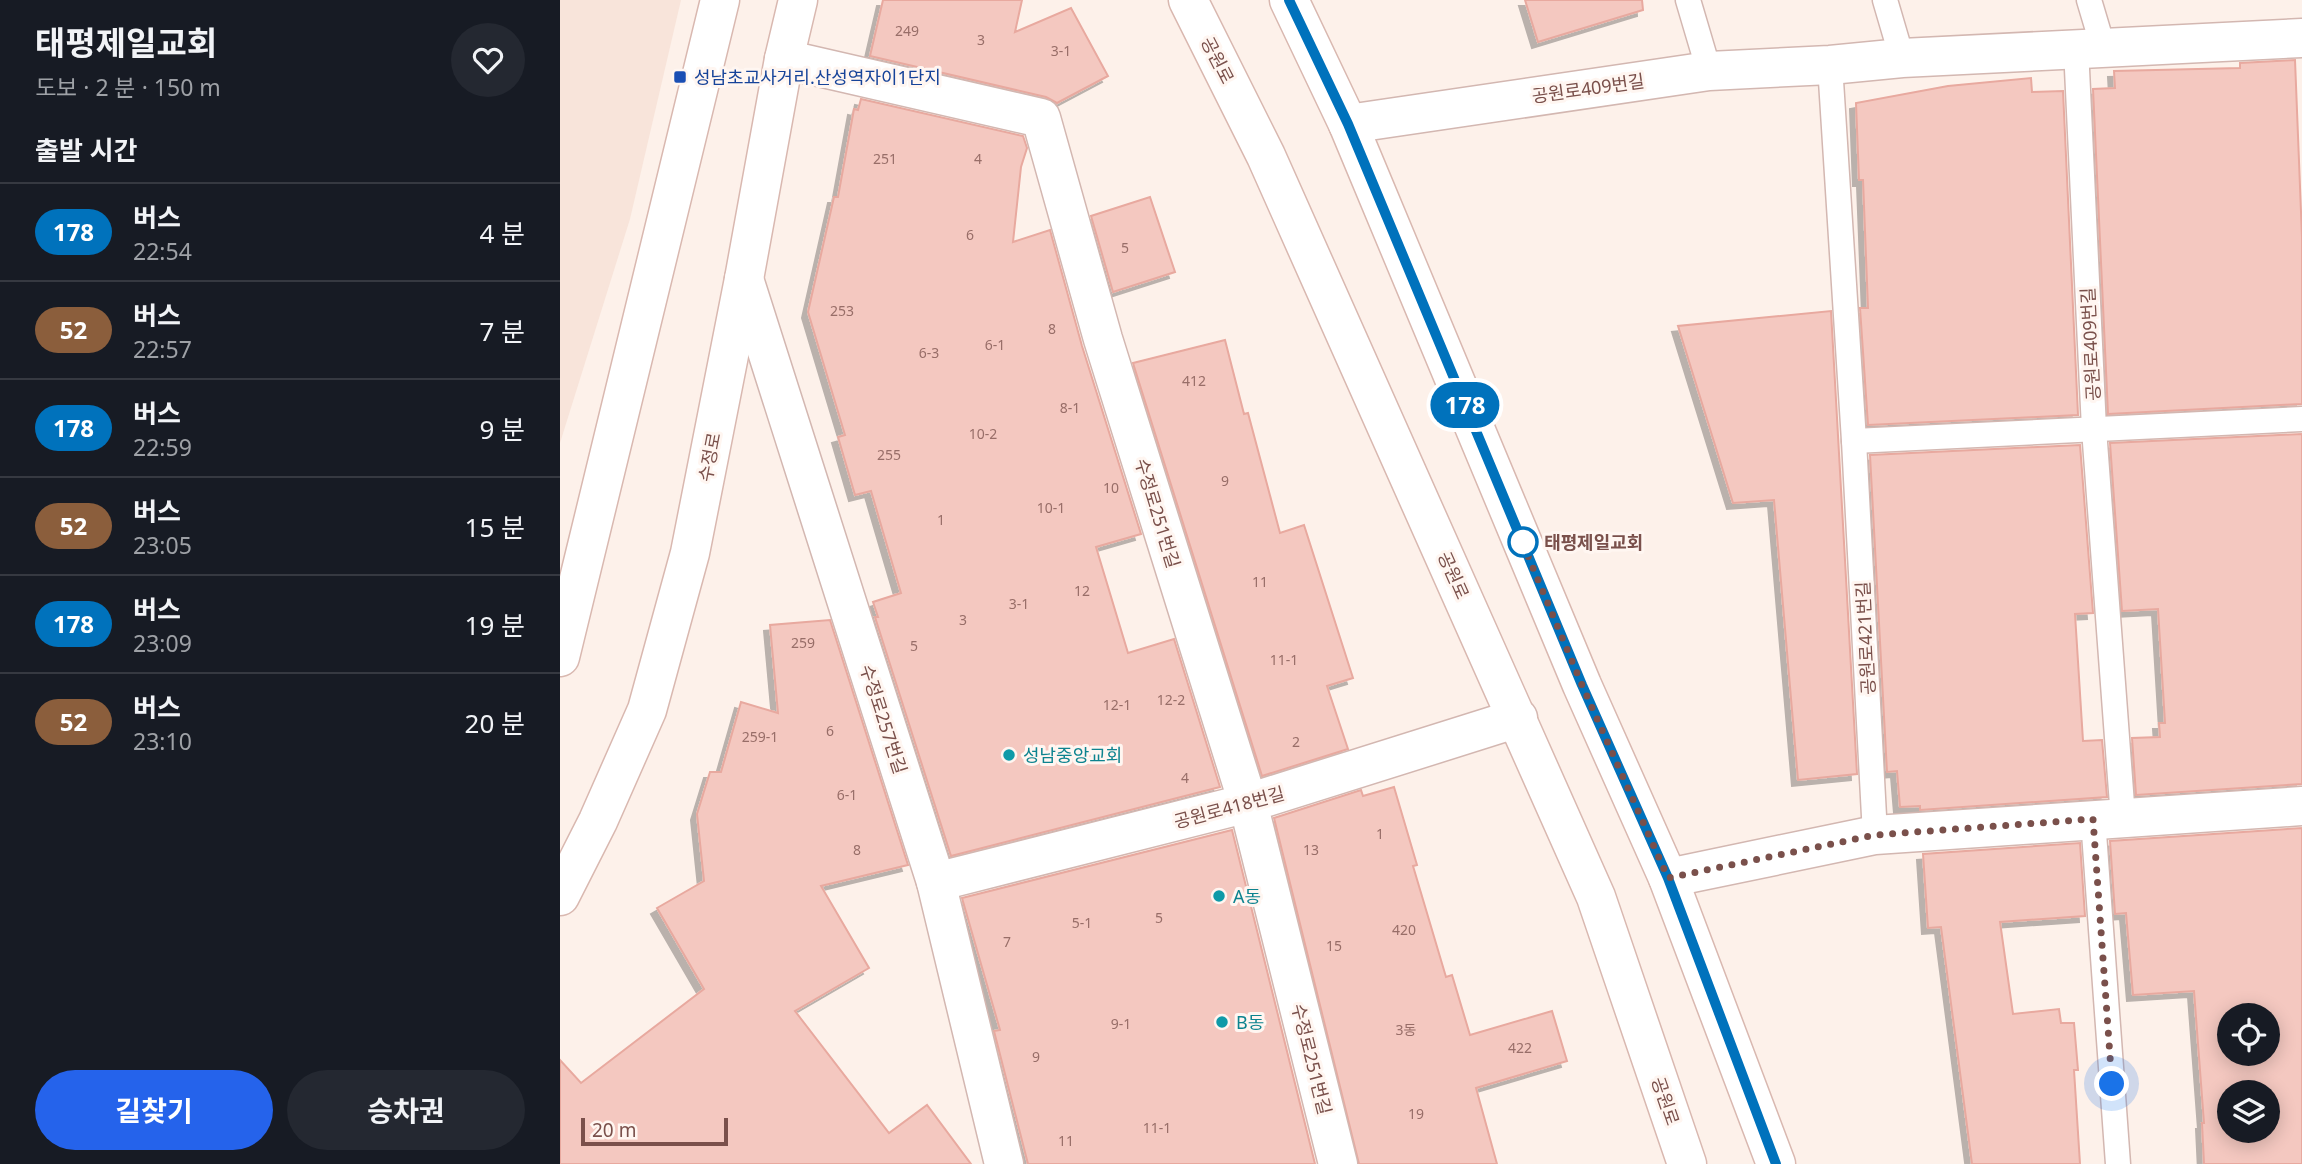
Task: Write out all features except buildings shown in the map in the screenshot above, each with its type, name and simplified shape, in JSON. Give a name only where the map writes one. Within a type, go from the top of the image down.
[{"type":"street","points":[[560,657],[720,0]]},
{"type":"street","name":"수정로","points":[[560,896],[598,821],[647,710],[690,553],[784,59],[798,0]]},
{"type":"street","name":"공원로","points":[[1188,0],[1266,156],[1596,897],[1687,1164]]},
{"type":"street","points":[[1289,0],[1348,124],[1582,685],[1668,878],[1776,1164]]},
{"type":"street","name":"공원로409번길","points":[[1348,124],[1709,71],[1830,65],[1902,58],[2302,38]]},
{"type":"street","name":"수정로251번길","points":[[784,59],[1041,118],[1103,339],[1248,803],[1338,1164]]},
{"type":"street","name":"수정로257번길","points":[[744,279],[936,882],[1004,1164]]},
{"type":"street","name":"공원로418번길","points":[[936,882],[1248,803],[1518,718]]},
{"type":"street","points":[[1668,878],[1875,835],[2302,806]]},
{"type":"lane","points":[[1688,0],[1709,71]]},
{"type":"lane","points":[[1885,0],[1902,58]]},
{"type":"lane","points":[[2089,0],[2090,48]]},
{"type":"lane","name":"공원로409번길","points":[[2090,48],[2094,429]]},
{"type":"lane","points":[[1830,65],[1854,440],[2302,419]]},
{"type":"lane","points":[[2094,429],[2118,1164]]},
{"type":"lane","name":"공원로421번길","points":[[1854,440],[1875,835]]},
{"type":"shaded area","points":[[560,0],[681,0],[630,219],[560,443]]},
{"type":"bus line","name":"178","points":[[1289,0],[1348,124],[1582,685],[1668,878],[1776,1164]]},
{"type":"place","name":"성남초교사거리.산성역자이1단지","points":[[680,77]]},
{"type":"place","name":"태평제일교회","points":[[1523,542]]},
{"type":"place","name":"성남중앙교회","points":[[1009,755]]},
{"type":"place","name":"A동","points":[[1219,896]]},
{"type":"place","name":"B동","points":[[1222,1022]]},
{"type":"route","points":[[1523,542],[1518,532],[1582,685],[1668,878],[1875,835],[2093,819],[2112,1084]]}]
